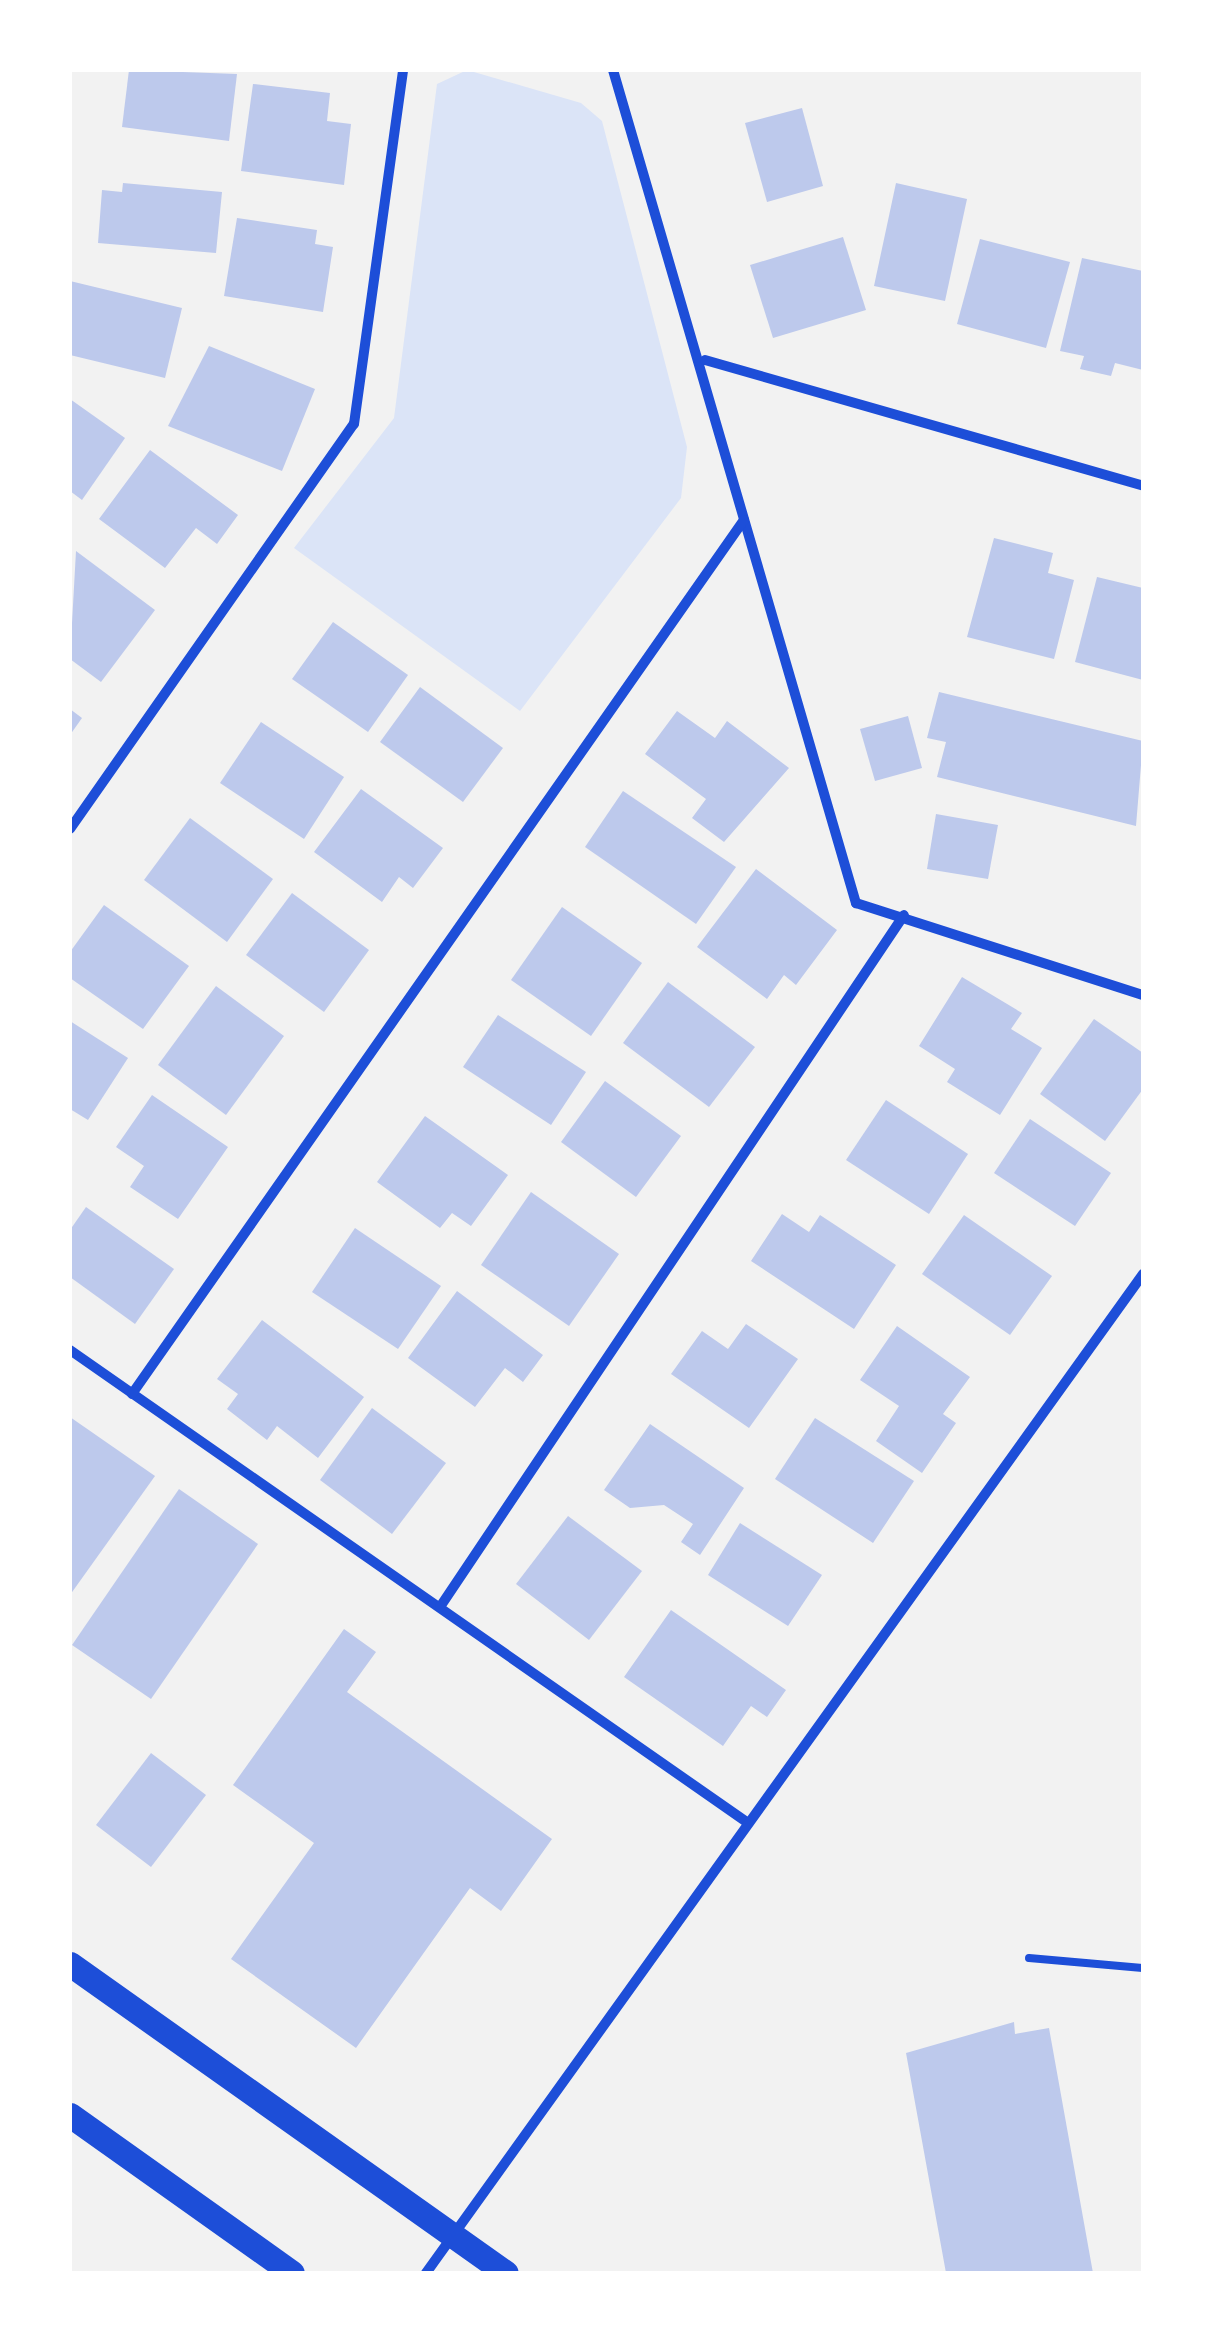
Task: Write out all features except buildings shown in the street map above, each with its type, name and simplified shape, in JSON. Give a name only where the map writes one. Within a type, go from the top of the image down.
[{"type":"main road","points":[[70,1964],[506,2273]]},
{"type":"main road","points":[[70,2116],[292,2273]]},
{"type":"street","points":[[70,829],[354,424],[403,70]]},
{"type":"street","points":[[613,70],[705,360],[744,520],[856,903],[904,915],[1143,995]]},
{"type":"street","points":[[705,360],[1143,486]]},
{"type":"street","points":[[132,1394],[744,520]]},
{"type":"street","points":[[440,1606],[904,915]]},
{"type":"street","points":[[426,2273],[1143,1274]]},
{"type":"street","points":[[70,1350],[748,1823]]},
{"type":"lane","points":[[1029,1958],[1143,1968]]},
{"type":"shaded area","points":[[467,70],[581,103],[602,121],[687,447],[681,498],[520,711],[294,548],[394,418],[437,84]]}]
